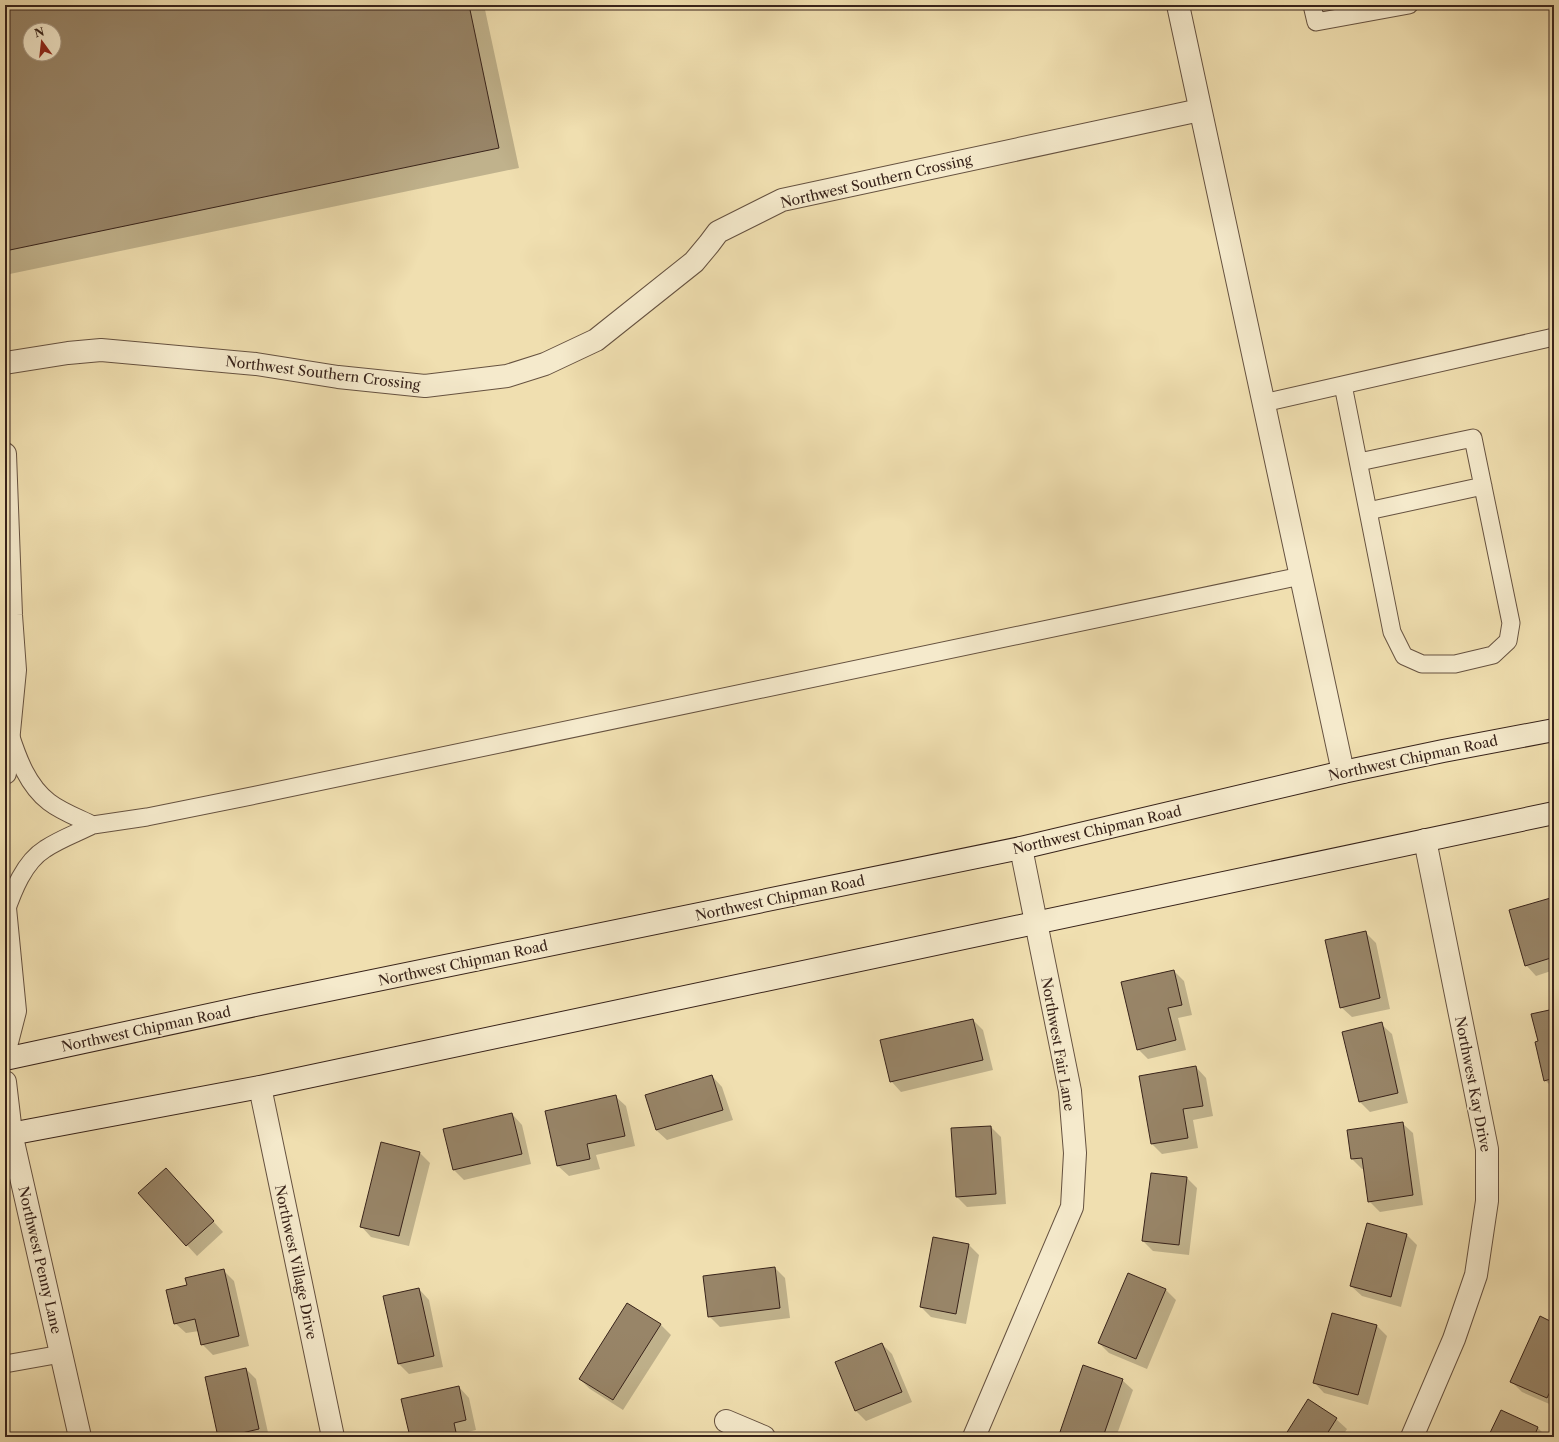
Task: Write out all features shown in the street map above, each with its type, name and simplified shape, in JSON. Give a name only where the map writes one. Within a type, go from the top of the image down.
[{"type":"street","points":[[1178,5],[1343,772]]},
{"type":"street","name":"Northwest Southern Crossing","points":[[5,363],[68,353],[101,350],[164,354],[256,364],[338,377],[424,386],[507,376],[545,364],[596,340],[694,262],[718,232],[782,200],[1200,110]]},
{"type":"street","points":[[5,454],[8,621],[15,670],[5,773]]},
{"type":"street","name":"Northwest Chipman Road","points":[[5,1060],[260,1004],[1021,848],[1343,772],[1554,730]]},
{"type":"street","points":[[8,1134],[260,1087],[1554,813]]},
{"type":"street","name":"Northwest Kay Drive","points":[[1412,1437],[1454,1339],[1476,1275],[1487,1200],[1487,1149],[1425,840]]},
{"type":"street","name":"Northwest Fair Lane","points":[[974,1437],[1072,1207],[1075,1153],[1070,1092],[1021,848]]},
{"type":"street","points":[[5,908],[16,1011],[5,1050]]},
{"type":"street","name":"Northwest Penny Lane","points":[[5,1082],[8,1134],[80,1437]]},
{"type":"street","name":"Northwest Village Drive","points":[[260,1087],[333,1437]]},
{"type":"street","points":[[726,1420],[764,1437]]},
{"type":"lane","points":[[1312,5],[1316,22],[1409,5]]},
{"type":"lane","points":[[1263,403],[1554,337]]},
{"type":"lane","points":[[1343,385],[1392,632],[1404,656],[1422,664],[1455,664],[1493,655],[1508,641],[1511,623],[1473,438],[1359,462]]},
{"type":"lane","points":[[1368,511],[1483,486]]},
{"type":"lane","points":[[5,914],[20,879],[44,849],[93,825],[147,817],[240,798],[1301,576]]},
{"type":"lane","points":[[10,732],[24,770],[34,787],[49,802],[93,825]]},
{"type":"lane","points":[[5,1364],[61,1354]]},
{"type":"building","points":[[5,5],[469,5],[499,148],[5,251]]},
{"type":"building","points":[[1554,897],[1554,957],[1525,966],[1509,910]]},
{"type":"building","points":[[1366,931],[1380,998],[1340,1008],[1325,940]]},
{"type":"building","points":[[1174,970],[1182,1005],[1168,1008],[1176,1040],[1137,1050],[1121,982]]},
{"type":"building","points":[[1554,1009],[1554,1078],[1544,1081],[1535,1042],[1538,1041],[1531,1014]]},
{"type":"building","points":[[973,1019],[983,1060],[890,1082],[880,1040]]},
{"type":"building","points":[[1382,1022],[1398,1093],[1359,1102],[1342,1032]]},
{"type":"building","points":[[1196,1066],[1203,1106],[1183,1109],[1188,1138],[1151,1144],[1139,1076]]},
{"type":"building","points":[[712,1075],[723,1110],[656,1130],[645,1095]]},
{"type":"building","points":[[616,1095],[625,1136],[587,1144],[590,1159],[557,1166],[545,1111]]},
{"type":"building","points":[[512,1113],[522,1154],[453,1170],[443,1129]]},
{"type":"building","points":[[1403,1122],[1413,1195],[1368,1202],[1362,1158],[1351,1159],[1347,1130]]},
{"type":"building","points":[[991,1126],[996,1194],[956,1197],[951,1128]]},
{"type":"building","points":[[381,1142],[420,1152],[399,1236],[360,1227]]},
{"type":"building","points":[[166,1168],[214,1221],[186,1246],[138,1193]]},
{"type":"building","points":[[1151,1173],[1187,1177],[1179,1245],[1142,1241]]},
{"type":"building","points":[[1367,1223],[1407,1234],[1391,1297],[1350,1286]]},
{"type":"building","points":[[933,1237],[969,1244],[956,1314],[920,1307]]},
{"type":"building","points":[[1554,1250],[1554,1288],[1550,1287]]},
{"type":"building","points":[[775,1267],[780,1308],[708,1317],[703,1276]]},
{"type":"building","points":[[224,1269],[239,1336],[201,1345],[195,1319],[174,1324],[166,1290],[187,1285],[185,1278]]},
{"type":"building","points":[[1128,1273],[1166,1289],[1136,1359],[1098,1343]]},
{"type":"building","points":[[419,1288],[434,1356],[398,1364],[383,1296]]},
{"type":"building","points":[[627,1303],[661,1324],[613,1400],[579,1379]]},
{"type":"building","points":[[1332,1313],[1377,1325],[1358,1395],[1313,1383]]},
{"type":"building","points":[[1540,1316],[1554,1323],[1554,1384],[1547,1398],[1510,1382]]},
{"type":"building","points":[[882,1343],[902,1392],[855,1411],[835,1362]]},
{"type":"building","points":[[1083,1365],[1123,1379],[1103,1437],[1073,1437],[1060,1432]]},
{"type":"building","points":[[246,1368],[259,1429],[225,1437],[218,1437],[205,1377]]},
{"type":"building","points":[[459,1386],[466,1420],[454,1423],[457,1437],[410,1437],[401,1399]]},
{"type":"building","points":[[1308,1399],[1337,1418],[1325,1437],[1284,1437]]},
{"type":"building","points":[[1501,1410],[1538,1427],[1534,1437],[1488,1437]]}]
